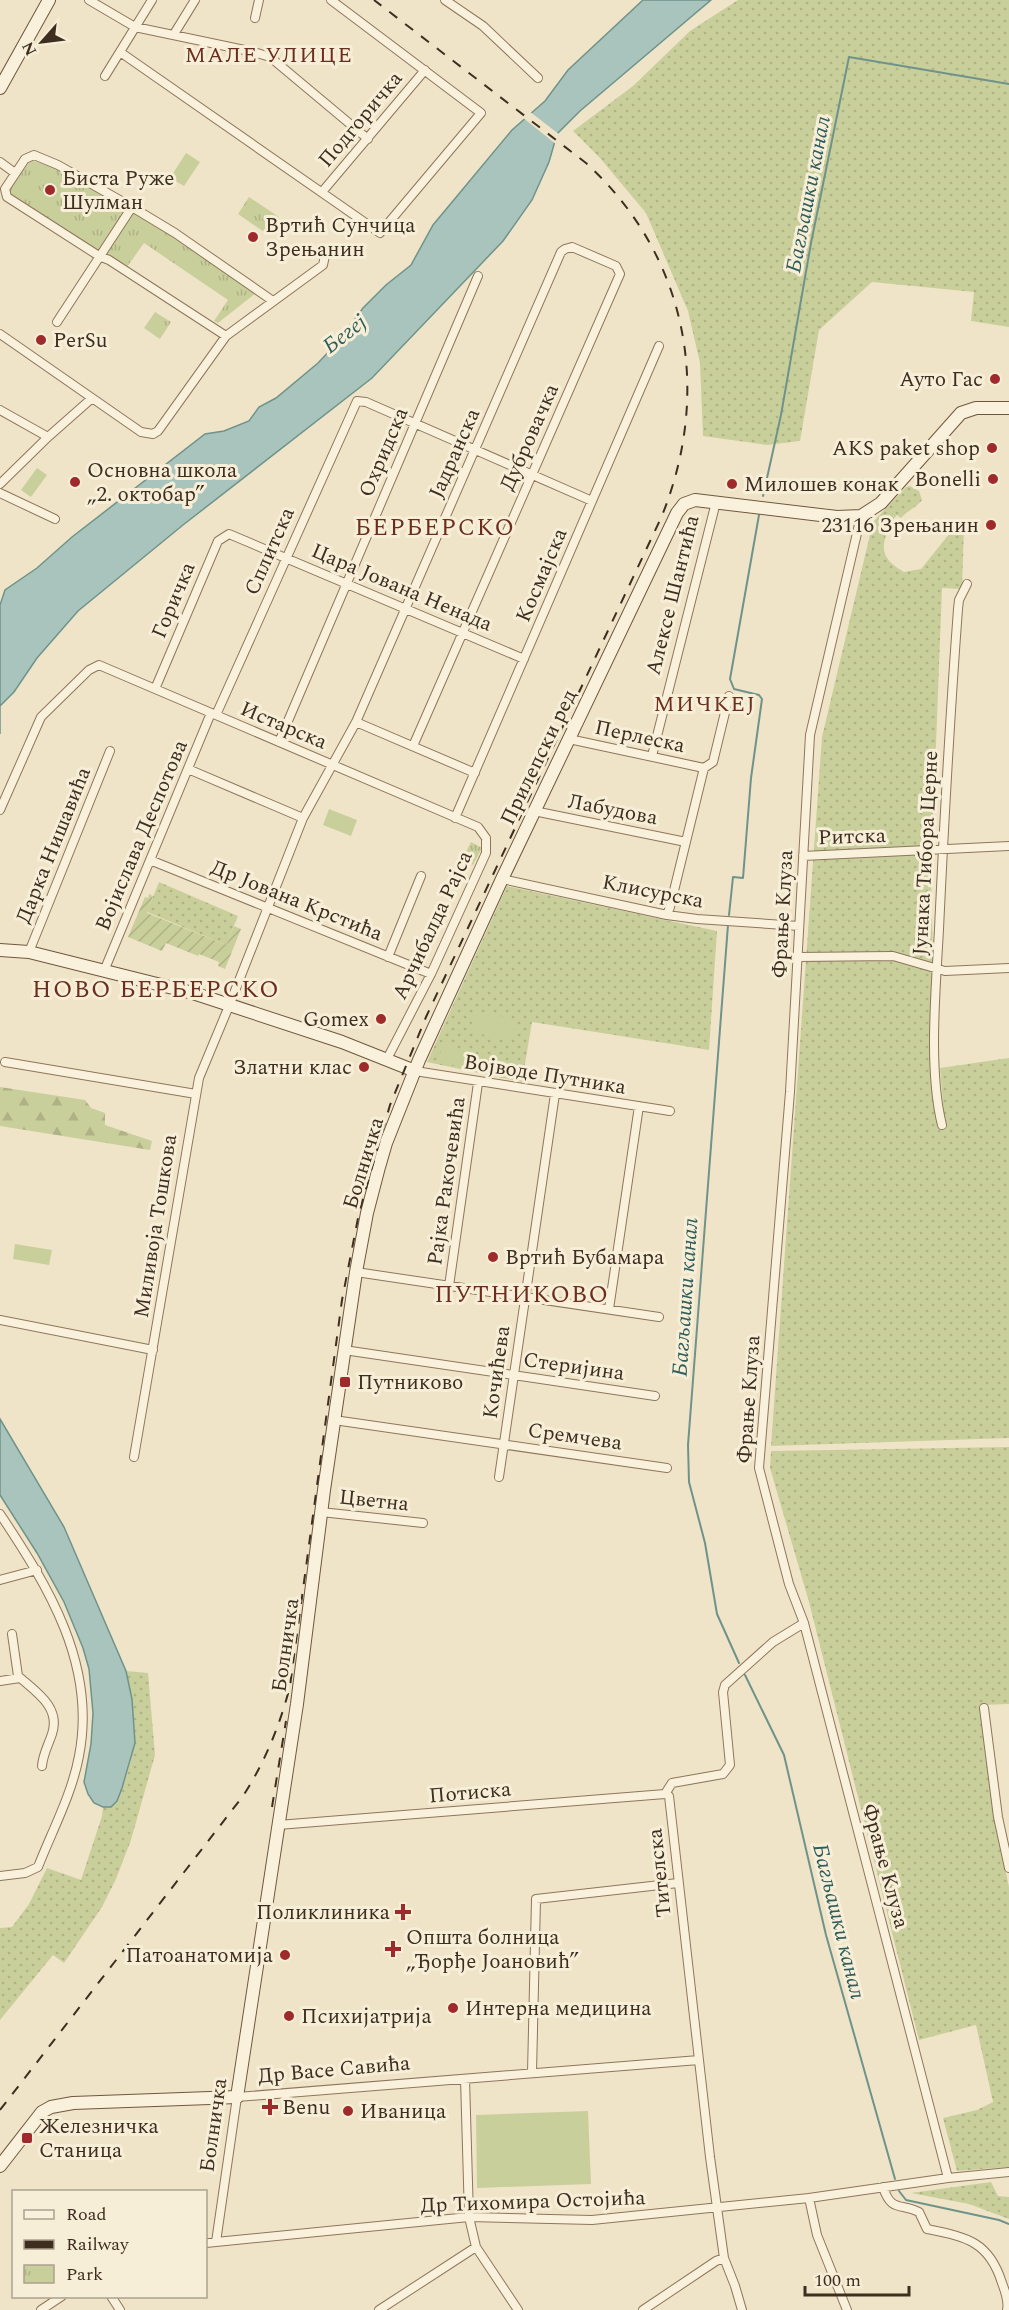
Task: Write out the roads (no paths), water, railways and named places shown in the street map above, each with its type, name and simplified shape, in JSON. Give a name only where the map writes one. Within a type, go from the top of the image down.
[{"type":"street","points":[[0,88],[49,0]]},
{"type":"street","points":[[89,0],[135,27],[270,57],[368,139]]},
{"type":"street","points":[[105,76],[152,0]]},
{"type":"street","points":[[174,34],[195,0]]},
{"type":"street","points":[[255,18],[259,0]]},
{"type":"street","points":[[120,52],[380,233],[482,114],[331,0]]},
{"type":"street","points":[[445,0],[483,26],[538,78]]},
{"type":"street","name":"Подгоричка","points":[[322,192],[425,70]]},
{"type":"street","points":[[226,336],[7,197],[5,189],[25,159],[34,155],[58,165],[132,207],[175,232],[273,301]]},
{"type":"street","points":[[0,162],[15,173]]},
{"type":"street","points":[[57,322],[132,207]]},
{"type":"street","name":"Јадранска","points":[[268,908],[303,818],[356,722],[561,252],[572,247],[616,266],[620,274]]},
{"type":"street","points":[[0,334],[91,399],[141,432],[148,434],[158,431],[226,336],[323,265],[326,251]]},
{"type":"street","name":"Дубровачка","points":[[413,746],[620,274]]},
{"type":"street","name":"Охридска","points":[[279,742],[478,276]]},
{"type":"street","name":"Космајска","points":[[455,818],[659,346]]},
{"type":"street","points":[[0,484],[48,436],[91,399]]},
{"type":"street","name":"Сплитска","points":[[214,714],[356,403],[359,400],[366,402],[414,423]]},
{"type":"street","points":[[861,516],[881,503],[961,413],[972,409],[1009,408]]},
{"type":"street","points":[[0,410],[48,436]]},
{"type":"street","points":[[414,423],[592,501]]},
{"type":"street","points":[[0,493],[55,519]]},
{"type":"street","name":"Прилепски ред","points":[[417,1066],[502,879],[679,510],[690,501],[716,502]]},
{"type":"street","name":"Алексе Шантића","points":[[652,756],[716,502],[843,518],[861,516]]},
{"type":"street","name":"Фрање Клуза","points":[[861,516],[810,735],[790,1092],[759,1468],[789,1584],[804,1623],[948,2178]]},
{"type":"street","name":"Цара Јована Ненада","points":[[232,535],[524,659]]},
{"type":"street","name":"Горичка","points":[[155,689],[218,541],[223,536],[232,535]]},
{"type":"street","name":"Јунака Тибора Церне","points":[[942,1125],[938,1110],[935,1054],[937,970],[958,609],[959,600],[967,584]]},
{"type":"street","name":"Истарска","points":[[0,810],[41,717],[89,670],[99,664],[455,818]]},
{"type":"street","points":[[667,915],[704,768],[713,762],[729,696]]},
{"type":"street","name":"Војислава Деспотова","points":[[104,970],[188,769],[214,714]]},
{"type":"street","points":[[356,722],[475,773]]},
{"type":"street","name":"Перлеска","points":[[569,739],[704,768]]},
{"type":"street","name":"Дарка Нишавића","points":[[29,952],[110,751]]},
{"type":"street","points":[[188,769],[303,818]]},
{"type":"street","name":"Лабудова","points":[[534,812],[686,842]]},
{"type":"street","name":"Арчибалда Рајса","points":[[387,1059],[431,974],[487,848],[482,830],[455,818]]},
{"type":"street","name":"Ритска","points":[[803,855],[1009,846]]},
{"type":"street","name":"Др Јована Крстића","points":[[150,860],[431,974]]},
{"type":"street","name":"Арчибалда Рајса","points":[[388,957],[421,876]]},
{"type":"street","name":"Клисурска","points":[[502,879],[697,920],[799,926]]},
{"type":"street","name":"Миливоја Тошкова","points":[[134,1457],[199,1078],[268,908]]},
{"type":"street","points":[[0,950],[29,952],[193,993],[387,1059],[417,1066]]},
{"type":"street","points":[[798,957],[893,956],[937,970],[1009,968]]},
{"type":"street","points":[[5,1062],[196,1094]]},
{"type":"street","name":"Војводе Путника","points":[[417,1066],[478,1083],[670,1111]]},
{"type":"street","name":"Болничка","points":[[216,2242],[297,1704],[321,1512],[356,1272],[367,1213],[382,1156],[417,1066]]},
{"type":"street","name":"Рајка Ракочевића","points":[[449,1286],[478,1083]]},
{"type":"street","name":"Кочићева","points":[[499,1477],[555,1094]]},
{"type":"street","points":[[609,1309],[639,1106]]},
{"type":"street","points":[[356,1272],[659,1317]]},
{"type":"street","points":[[0,1320],[153,1350]]},
{"type":"street","name":"Стеријина","points":[[344,1350],[656,1396]]},
{"type":"street","name":"Сремчева","points":[[334,1420],[667,1468]]},
{"type":"street","name":"Цветна","points":[[321,1512],[423,1523]]},
{"type":"street","points":[[0,1514],[37,1570],[61,1617],[76,1664],[83,1702],[80,1755],[38,1868],[25,1873],[0,1876]]},
{"type":"street","points":[[0,1580],[37,1570]]},
{"type":"street","points":[[665,1794],[672,1783],[723,1774],[728,1770],[730,1765],[724,1685],[773,1642],[804,1623]]},
{"type":"street","points":[[12,1634],[20,1678],[45,1700],[53,1715],[52,1733],[42,1766]]},
{"type":"street","points":[[0,1680],[20,1678]]},
{"type":"street","points":[[984,1708],[998,1817],[1009,1868]]},
{"type":"street","name":"Потиска","points":[[278,1826],[665,1794]]},
{"type":"street","name":"Тителска","points":[[665,1794],[669,1796],[724,2258],[742,2310]]},
{"type":"street","points":[[532,2073],[534,1902],[540,1897],[678,1883]]},
{"type":"street","name":"Др Васе Савића","points":[[0,2166],[39,2115],[51,2108],[73,2103],[237,2097],[699,2060]]},
{"type":"street","points":[[465,2079],[469,2217],[476,2247],[518,2310]]},
{"type":"street","points":[[718,2209],[1009,2172]]},
{"type":"street","points":[[883,2187],[894,2206],[914,2210],[921,2214],[925,2228],[967,2239],[984,2249],[996,2267],[1007,2292],[1008,2307]]},
{"type":"street","points":[[809,2198],[817,2235],[847,2310]]},
{"type":"street","name":"Др Тихомира Остојића","points":[[207,2243],[469,2217],[592,2220],[718,2209]]},
{"type":"street","points":[[379,2310],[476,2247]]},
{"type":"street","points":[[643,2310],[724,2258]]},
{"type":"street","points":[[41,2310],[59,2298]]},
{"type":"water","points":[[643,0],[711,0],[580,111],[557,134],[549,162],[532,200],[503,241],[372,378],[183,525],[78,611],[37,658],[14,692],[0,706],[0,605],[5,590],[37,568],[72,537],[205,434],[224,431],[249,421],[259,407],[276,398],[318,363],[363,308],[411,265],[433,225],[512,130],[545,101],[568,70]]},
{"type":"water","points":[[0,1419],[64,1527],[126,1671],[132,1699],[135,1743],[122,1788],[117,1801],[111,1807],[103,1807],[94,1803],[84,1782],[91,1744],[93,1713],[89,1669],[83,1648],[64,1602],[37,1553],[0,1495]]},
{"type":"waterway","name":"Багљашки канал","points":[[763,496],[781,415],[811,243],[849,57],[1009,84]]},
{"type":"waterway","name":"Багљашки канал","points":[[729,915],[733,877],[743,878],[751,778],[762,699],[759,695],[734,689],[730,679],[759,515]]},
{"type":"waterway","name":"Багљашки канал","points":[[728,925],[688,1445],[689,1482],[705,1543],[717,1614],[739,1663]]},
{"type":"waterway","name":"Багљашки канал","points":[[745,1675],[784,1755],[826,1935],[895,2179]]},
{"type":"waterway","name":"Багљашки канал","points":[[899,2191],[906,2200],[1009,2224]]},
{"type":"railway","points":[[0,2110],[243,1796],[271,1743],[290,1686],[342,1300],[359,1213],[390,1105],[426,1017],[661,518],[677,470],[686,422],[687,375],[681,328],[668,283],[648,240],[621,200],[586,163],[374,0]]},
{"type":"railway","points":[[272,1807],[286,1721]]},
{"type":"place","name":"Биста Руже Шулман","points":[[50,190]]},
{"type":"place","name":"Вртић Сунчица Зрењанин","points":[[253,237]]},
{"type":"place","name":"PerSu","points":[[41,340]]},
{"type":"place","name":"Ауто Гас","points":[[995,379]]},
{"type":"place","name":"AKS paket shop","points":[[992,448]]},
{"type":"place","name":"Bonelli","points":[[993,479]]},
{"type":"place","name":"Основна школа „2. октобар”","points":[[75,482]]},
{"type":"place","name":"Милошев конак","points":[[732,484]]},
{"type":"place","name":"23116 Зрењанин","points":[[991,525]]},
{"type":"place","name":"Gomex","points":[[381,1019]]},
{"type":"place","name":"Златни клас","points":[[364,1067]]},
{"type":"place","name":"Вртић Бубамара","points":[[493,1257]]},
{"type":"place","name":"Путниково","points":[[345,1382]]},
{"type":"place","name":"Поликлиника","points":[[403,1912]]},
{"type":"place","name":"Општа болница „Ђорђе Јоановић”","points":[[393,1949]]},
{"type":"place","name":"Патоанатомија","points":[[285,1955]]},
{"type":"place","name":"Интерна медицина","points":[[453,2008]]},
{"type":"place","name":"Психијатрија","points":[[289,2016]]},
{"type":"place","name":"Benu","points":[[270,2107]]},
{"type":"place","name":"Иваница","points":[[348,2111]]},
{"type":"place","name":"Железничка Станица","points":[[27,2138]]},
{"type":"district","name":"МАЛЕ УЛИЦЕ","points":[[269,54]]},
{"type":"district","name":"БЕРБЕРСКО","points":[[435,527]]},
{"type":"district","name":"МИЧКЕЈ","points":[[705,703]]},
{"type":"district","name":"НОВО БЕРБЕРСКО","points":[[156,989]]},
{"type":"district","name":"ПУТНИКОВО","points":[[522,1294]]},
{"type":"water label","name":"Бегеј","points":[[344,333]]}]
